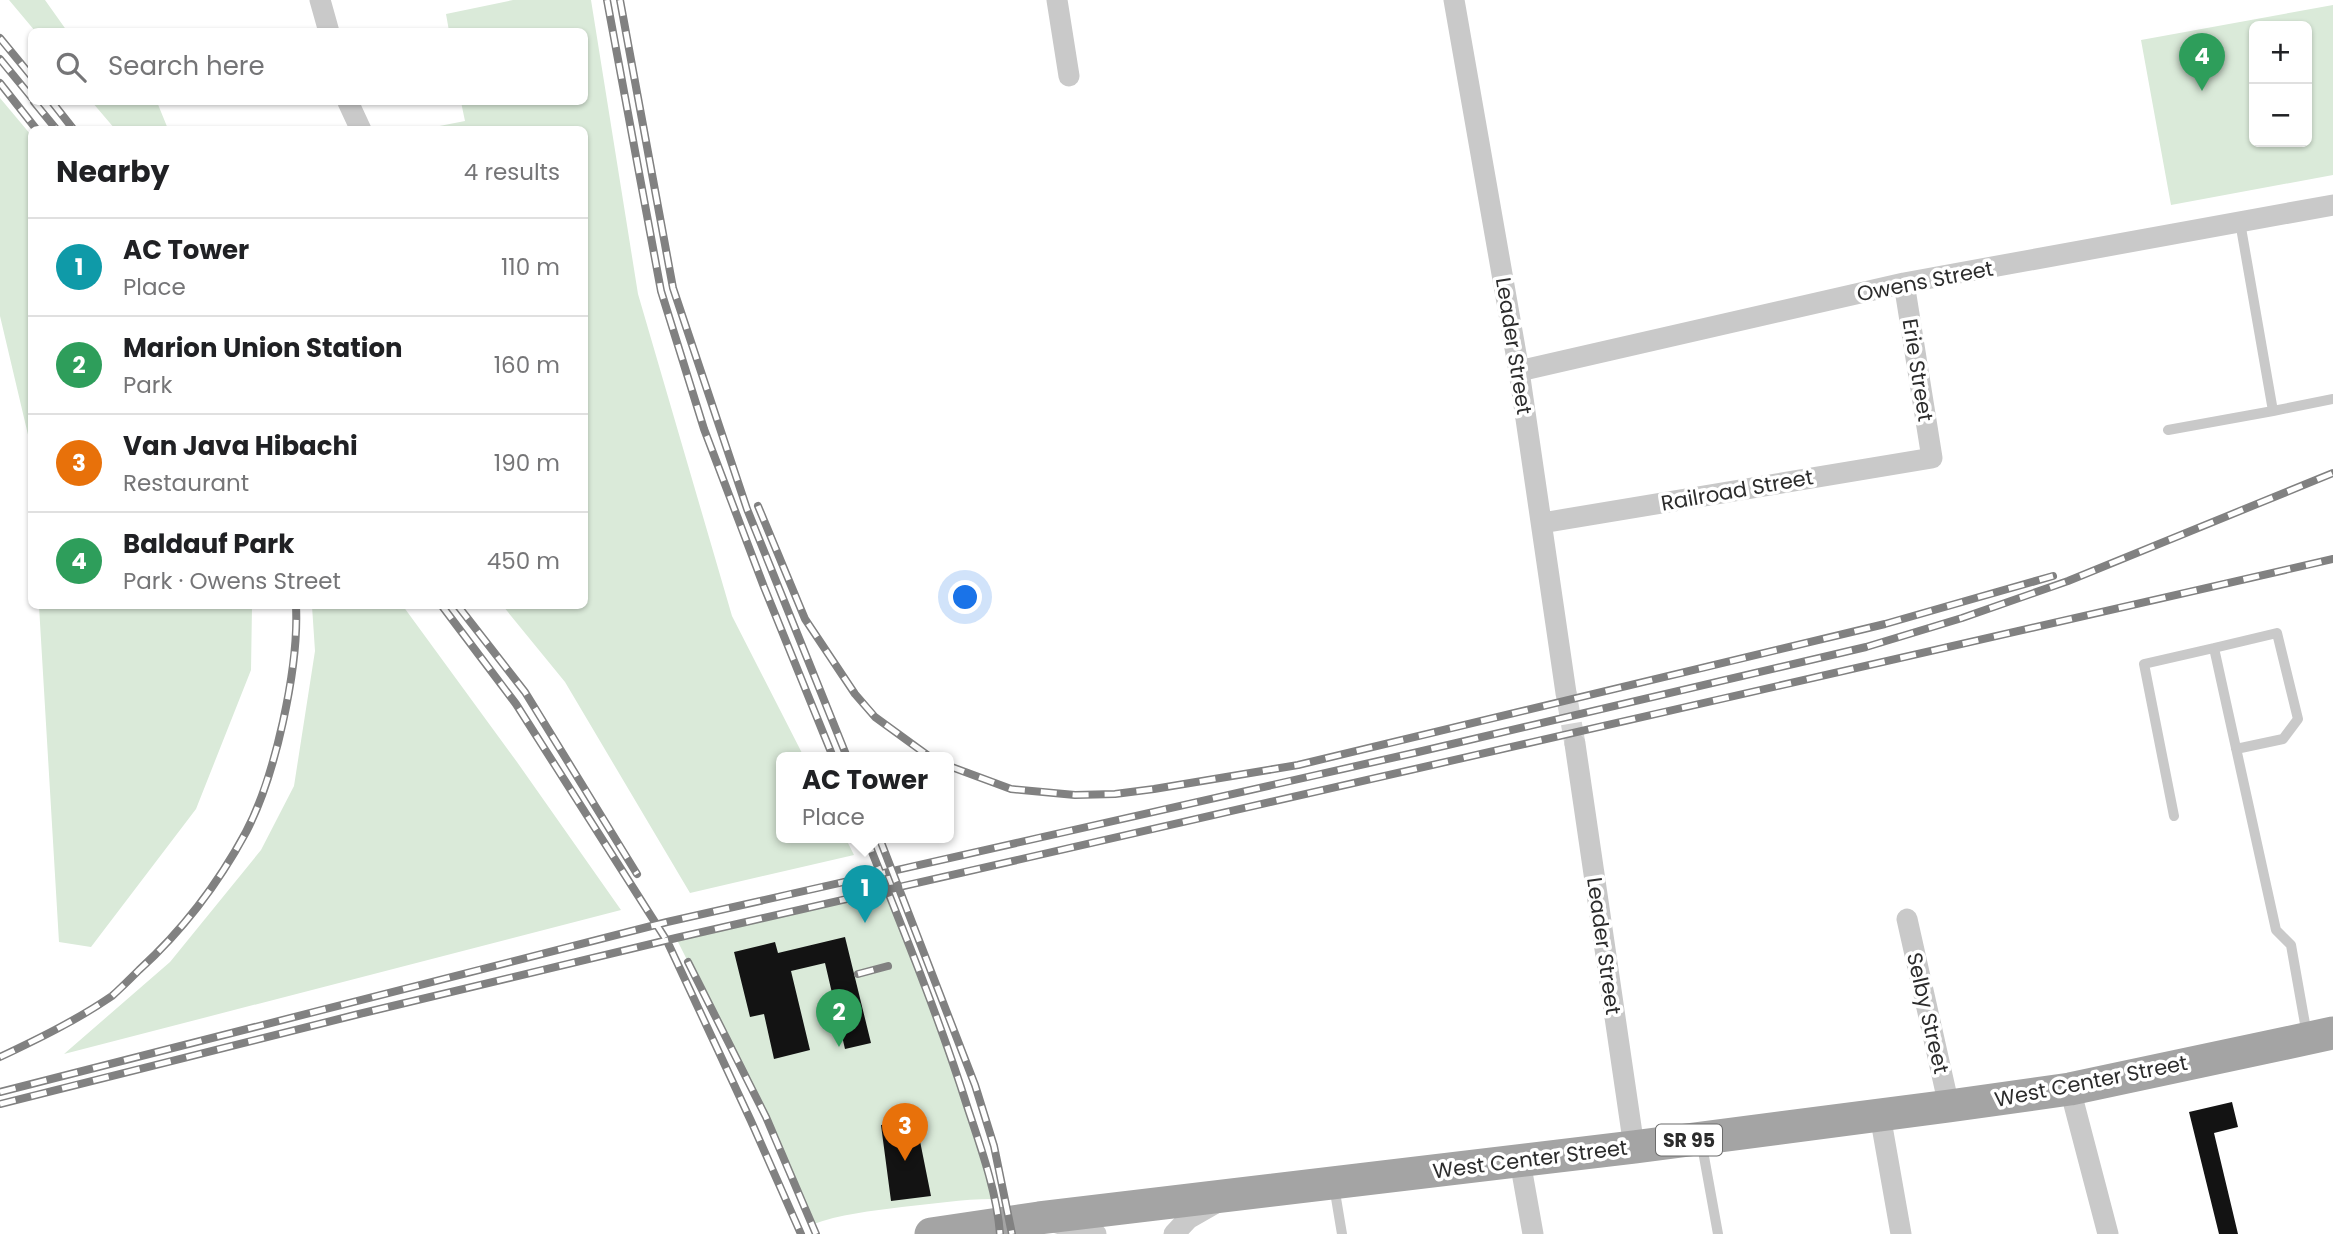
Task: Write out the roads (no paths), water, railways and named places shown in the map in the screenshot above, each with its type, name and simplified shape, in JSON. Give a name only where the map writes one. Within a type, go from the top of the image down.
[{"type":"main road","name":"West Center Street","points":[[931,1234],[1039,1218],[1634,1147],[1949,1106],[2070,1088],[2320,1035]]},
{"type":"street","points":[[320,0],[328,28]]},
{"type":"street","points":[[1057,0],[1069,76]]},
{"type":"street","name":"Leader Street","points":[[1454,0],[1519,371],[1566,693]]},
{"type":"street","points":[[349,105],[359,126]]},
{"type":"street","name":"Owens Street","points":[[1519,371],[1904,283],[2333,205]]},
{"type":"street","name":"Erie Street","points":[[1904,283],[1932,458]]},
{"type":"street","name":"Railroad Street","points":[[1542,523],[1932,458]]},
{"type":"street","name":"Leader Street","points":[[1575,744],[1634,1147]]},
{"type":"street","name":"Selby Street","points":[[1907,919],[1949,1106]]},
{"type":"street","points":[[2070,1088],[2108,1234]]},
{"type":"street","points":[[1880,1115],[1901,1234]]},
{"type":"street","points":[[1520,1161],[1533,1234]]},
{"type":"street","points":[[1174,1234],[1188,1219],[1204,1208],[1234,1195]]},
{"type":"street","points":[[1039,1218],[1096,1234]]},
{"type":"lane","points":[[2240,222],[2273,411]]},
{"type":"lane","points":[[2168,430],[2333,399]]},
{"type":"lane","points":[[2174,816],[2144,664],[2277,633],[2298,719],[2283,738],[2236,749]]},
{"type":"lane","points":[[2214,648],[2276,930],[2291,945],[2320,1035]]},
{"type":"lane","points":[[1701,1138],[1718,1234]]},
{"type":"lane","points":[[1334,1183],[1342,1234]]},
{"type":"tunnel","points":[[1566,693],[1575,744]]},
{"type":"railway","points":[[607,0],[661,291],[704,429],[831,752]]},
{"type":"railway","points":[[620,0],[673,288],[747,509],[845,752]]},
{"type":"railway","points":[[0,38],[28,72]]},
{"type":"railway","points":[[0,59],[28,93]]},
{"type":"railway","points":[[0,83],[34,126]]},
{"type":"railway","points":[[36,105],[54,126]]},
{"type":"railway","points":[[54,105],[71,126]]},
{"type":"railway","points":[[0,1092],[667,922],[1418,752],[1866,647],[1962,618],[2068,581],[2333,473]]},
{"type":"railway","points":[[758,506],[805,619],[855,694],[875,717],[923,752]]},
{"type":"railway","points":[[0,1104],[676,938],[2333,559]]},
{"type":"railway","points":[[954,768],[1011,789],[1075,795],[1154,789],[1298,765],[1885,624],[2053,576]]},
{"type":"railway","points":[[0,1057],[71,1021],[112,996],[170,939],[224,870],[257,809],[275,753],[294,660],[296,609]]},
{"type":"railway","points":[[444,609],[516,704],[667,941],[801,1234]]},
{"type":"railway","points":[[460,609],[525,692],[637,874]]},
{"type":"railway","points":[[868,843],[920,972],[957,1075],[988,1171],[1000,1234]]},
{"type":"railway","points":[[881,843],[975,1085],[994,1146],[1012,1234]]},
{"type":"railway","points":[[688,962],[766,1117],[816,1234]]},
{"type":"railway","points":[[858,974],[888,966]]},
{"type":"place","name":"Baldauf Park","points":[[2202,91]]},
{"type":"place","name":"AC Tower","points":[[865,923]]},
{"type":"place","name":"Marion Union Station","points":[[839,1047]]},
{"type":"place","name":"Van Java Hibachi","points":[[905,1161]]}]
